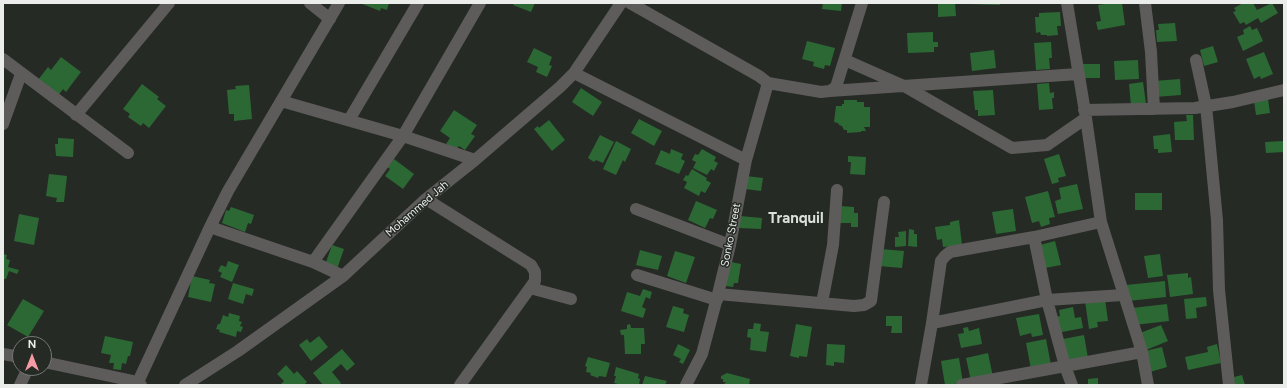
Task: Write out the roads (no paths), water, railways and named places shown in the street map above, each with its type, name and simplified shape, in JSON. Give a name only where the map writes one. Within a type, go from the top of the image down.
[{"type":"street","points":[[76,115],[169,3]]},
{"type":"street","points":[[310,3],[330,19]]},
{"type":"street","points":[[52,364],[139,384],[210,227],[228,191],[339,3]]},
{"type":"street","points":[[349,120],[418,3]]},
{"type":"street","points":[[313,262],[403,136],[480,3]]},
{"type":"street","name":"Mohammed Jah","points":[[185,385],[238,351],[343,276],[426,199],[475,160],[560,88],[574,73],[621,3]]},
{"type":"street","points":[[630,3],[759,76],[768,83],[821,92],[1078,74]]},
{"type":"street","points":[[830,91],[836,87],[862,3]]},
{"type":"street","points":[[1067,3],[1101,222],[1142,352],[1148,385]]},
{"type":"street","points":[[1145,3],[1151,52],[1154,109]]},
{"type":"street","points":[[3,59],[128,153]]},
{"type":"street","points":[[845,60],[904,86],[1012,148],[1047,145],[1085,114],[1206,106],[1233,102],[1284,90]]},
{"type":"street","points":[[1196,60],[1206,106],[1217,220],[1219,290],[1230,385]]},
{"type":"street","points":[[574,73],[746,160]]},
{"type":"street","points":[[3,124],[21,74]]},
{"type":"street","name":"Sonko Street","points":[[686,385],[702,354],[718,297],[730,245],[746,160],[768,83]]},
{"type":"street","points":[[281,101],[403,136],[475,160]]},
{"type":"street","points":[[822,303],[833,245],[837,190]]},
{"type":"street","points":[[426,199],[530,265],[534,272],[535,281],[460,385]]},
{"type":"street","points":[[637,275],[718,297],[854,306],[864,305],[871,301],[884,202]]},
{"type":"street","points":[[636,209],[730,245]]},
{"type":"street","points":[[921,385],[941,262],[945,256],[950,252],[1034,237],[1101,222]]},
{"type":"street","points":[[210,227],[313,262],[343,276]]},
{"type":"street","points":[[1034,237],[1047,300],[1065,366],[1072,385]]},
{"type":"street","points":[[530,288],[571,299]]},
{"type":"street","points":[[932,323],[1047,300],[1123,295]]},
{"type":"street","points":[[962,385],[1142,352]]},
{"type":"district","name":"Tranquil","points":[[796,219]]}]
